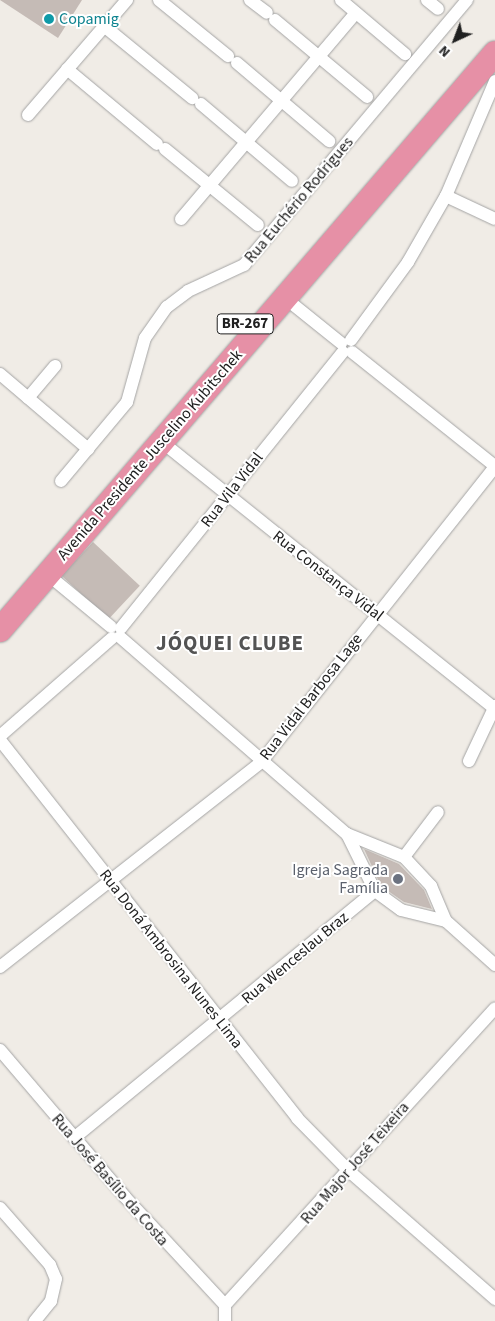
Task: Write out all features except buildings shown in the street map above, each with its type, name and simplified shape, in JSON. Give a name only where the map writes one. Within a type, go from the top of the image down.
[{"type":"highway","name":"Avenida Presidente Juscelino Kubitschek","points":[[0,613],[317,238],[495,38]]},
{"type":"highway","name":"Avenida Presidente Juscelino Kubitschek","points":[[0,630],[285,298],[486,83],[495,52]]},
{"type":"street","points":[[28,115],[127,0]]},
{"type":"street","points":[[159,0],[329,141]]},
{"type":"street","points":[[250,0],[366,97]]},
{"type":"street","points":[[427,0],[438,9]]},
{"type":"street","name":"Rua Euchério Rodrigues","points":[[61,481],[127,402],[144,338],[167,307],[188,291],[244,265],[467,0]]},
{"type":"street","points":[[345,1],[356,13],[405,54]]},
{"type":"street","points":[[181,219],[356,13]]},
{"type":"street","points":[[104,26],[292,181]]},
{"type":"street","points":[[67,69],[258,225]]},
{"type":"street","name":"Rua Vila Vidal","points":[[0,736],[116,632],[347,347],[408,262],[446,196],[486,83]]},
{"type":"street","points":[[446,196],[495,219]]},
{"type":"street","points":[[285,298],[495,467]]},
{"type":"street","points":[[28,398],[54,366]]},
{"type":"street","points":[[0,374],[88,449]]},
{"type":"street","name":"Rua Constança Vidal","points":[[162,442],[227,497],[495,708]]},
{"type":"street","name":"Rua Vidal Barbosa Lage","points":[[0,967],[112,884],[261,762],[376,614],[495,467]]},
{"type":"street","points":[[47,574],[116,632],[261,762],[347,834],[404,857],[431,886],[446,921],[495,965]]},
{"type":"street","points":[[469,761],[495,708]]},
{"type":"street","name":"Rua Doná Ambrosina Nunes Lima","points":[[0,740],[297,1118],[350,1172],[493,1293]]},
{"type":"street","points":[[404,857],[438,812]]},
{"type":"street","points":[[347,834],[376,891],[401,910],[446,921]]},
{"type":"street","name":"Rua Wenceslau Braz","points":[[74,1138],[220,1021],[376,891]]},
{"type":"street","name":"Rua Major José Teixeira","points":[[225,1305],[350,1172],[495,1008]]},
{"type":"street","name":"Rua José Basílio da Costa","points":[[0,1050],[74,1138],[225,1305]]},
{"type":"street","points":[[0,1208],[50,1265],[56,1279],[51,1302],[36,1321]]},
{"type":"street","points":[[225,1305],[225,1321]]},
{"type":"place","name":"Copamig","points":[[49,19]]},
{"type":"place","name":"Igreja Sagrada Família","points":[[398,879]]},
{"type":"district","name":"JÓQUEI CLUBE","points":[[230,643]]}]
